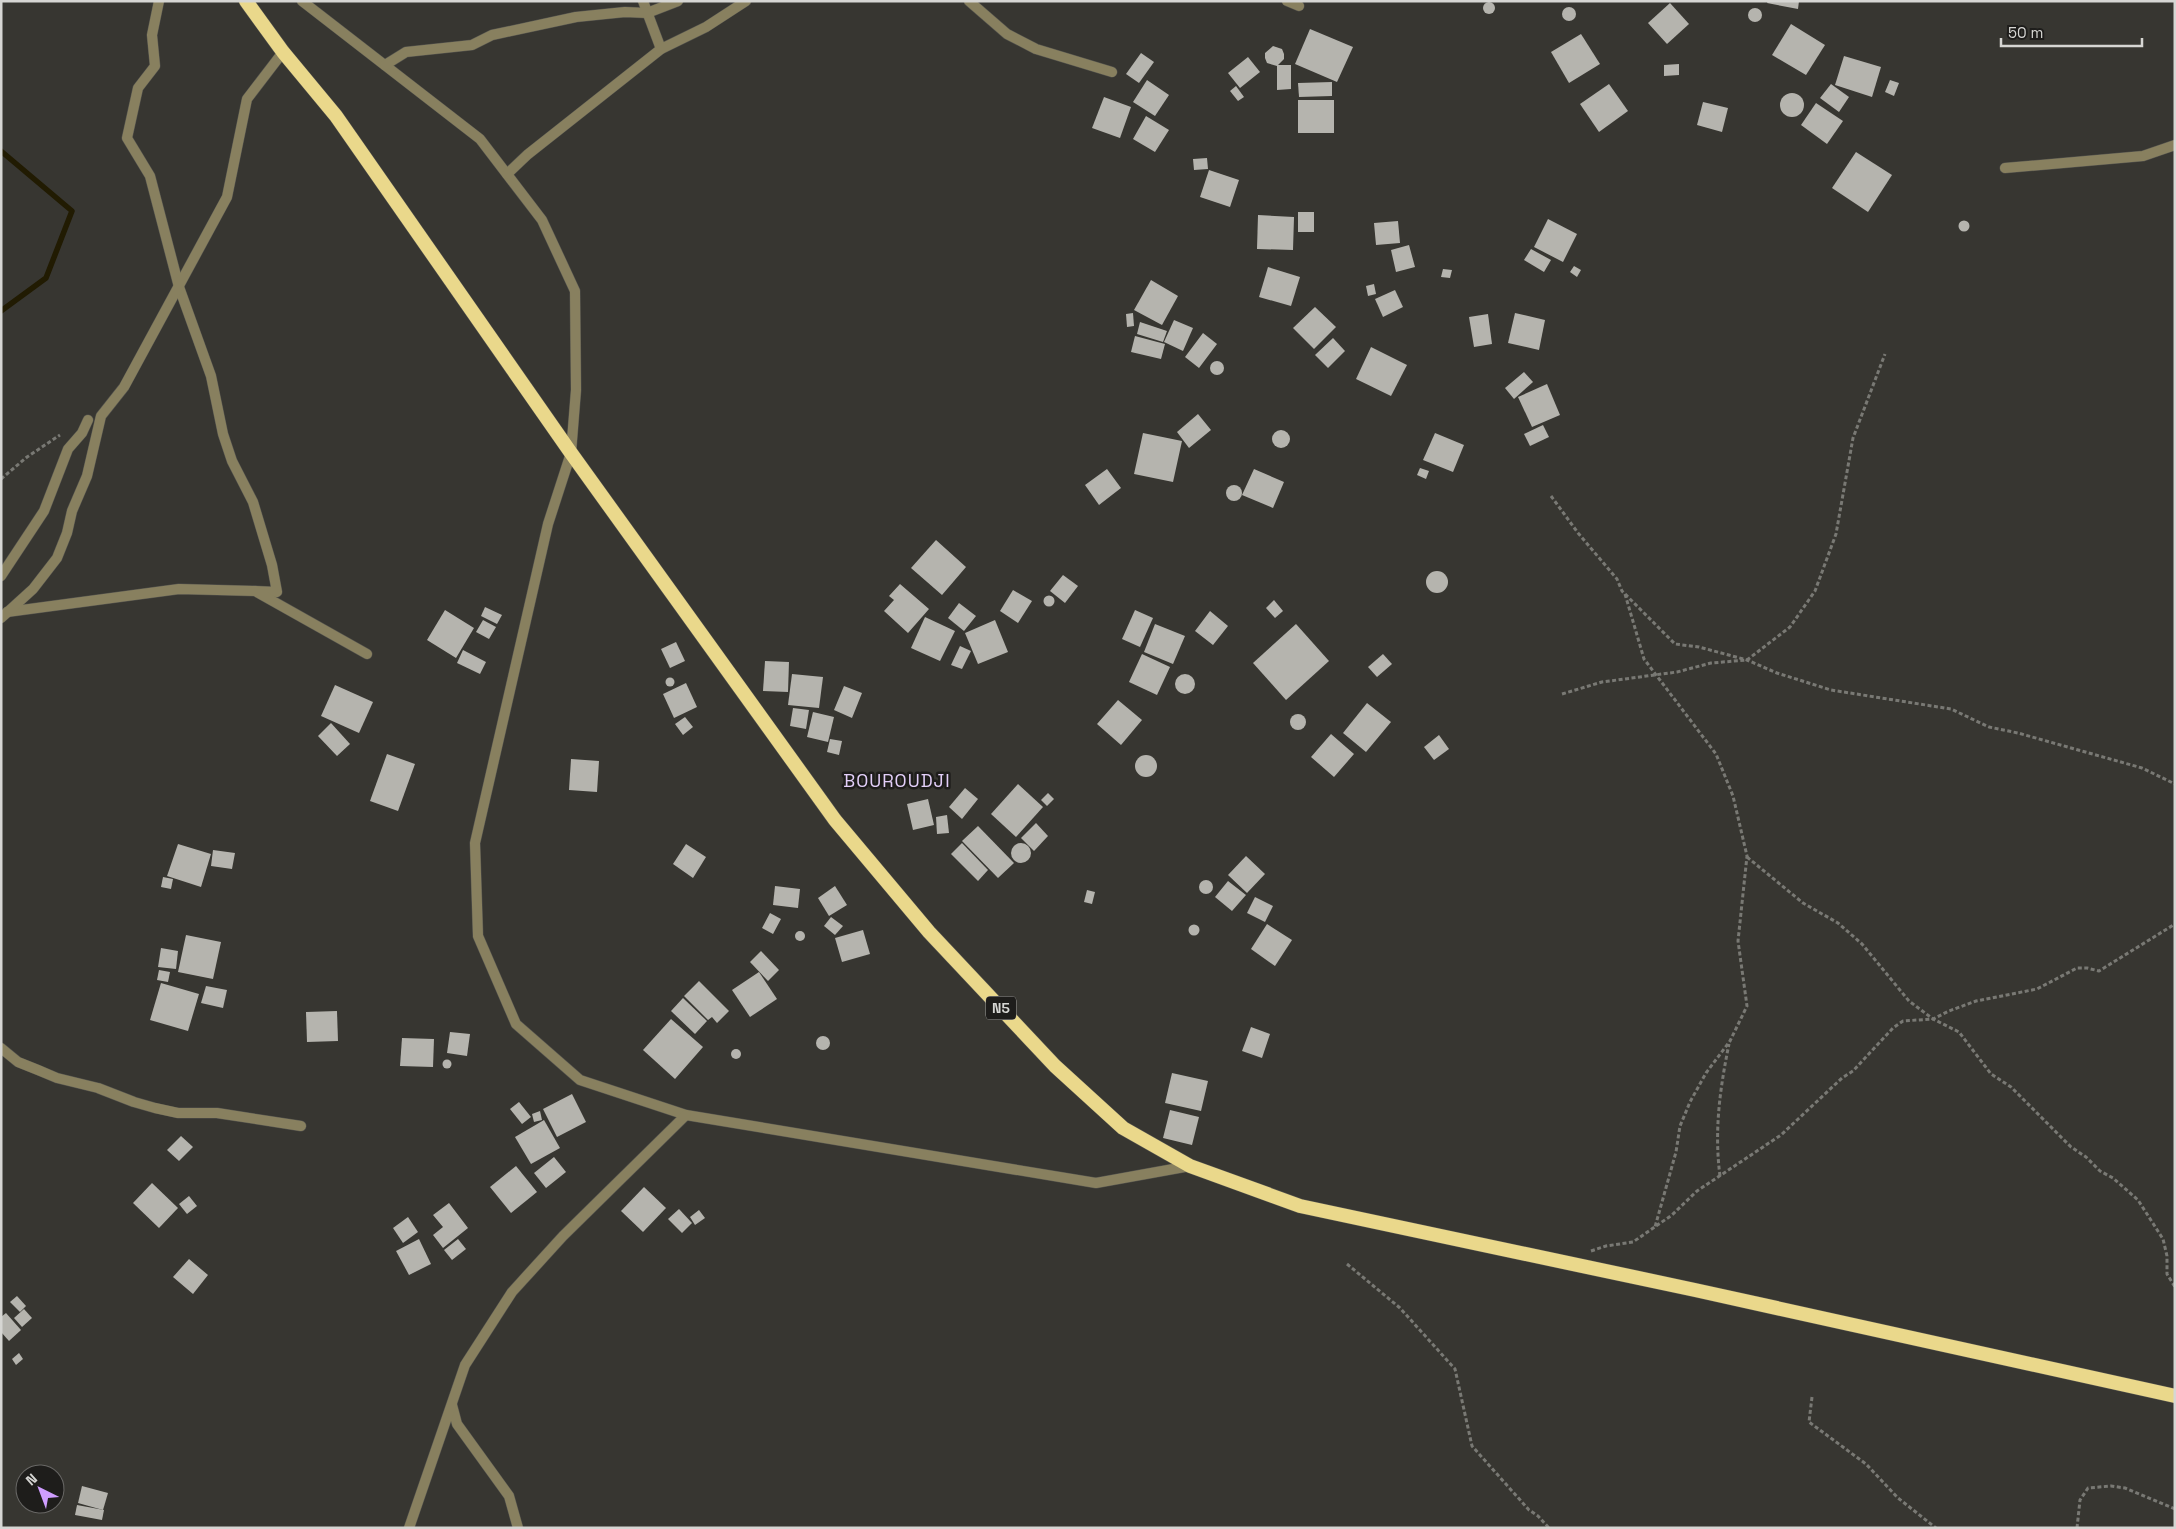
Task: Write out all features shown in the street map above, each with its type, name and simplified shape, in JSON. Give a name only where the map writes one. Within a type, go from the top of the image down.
[{"type":"highway","name":"N5","points":[[246,1],[283,52],[336,116],[571,453],[835,820],[929,932],[1056,1066],[1123,1128],[1190,1166],[1300,1206],[1715,1294],[2175,1396]]},
{"type":"street","points":[[3,614],[179,588],[277,592],[272,565],[253,502],[232,461],[223,434],[211,376],[179,287],[150,176],[127,138],[138,88],[155,66],[152,35],[159,1]]},
{"type":"street","points":[[302,1],[480,139],[542,220],[575,292],[576,390],[571,453],[548,524],[475,843],[478,936],[516,1024],[580,1080],[686,1115],[1096,1183],[1190,1166]]},
{"type":"street","points":[[643,1],[661,49]]},
{"type":"street","points":[[385,65],[406,52],[472,45],[492,35],[576,17],[625,12],[647,13],[678,1]]},
{"type":"street","points":[[507,174],[527,155],[661,49],[706,27],[746,1]]},
{"type":"street","points":[[969,1],[1007,34],[1036,49],[1112,72]]},
{"type":"street","points":[[1287,1],[1299,6]]},
{"type":"street","points":[[3,614],[33,589],[56,558],[67,533],[72,511],[87,476],[101,416],[124,387],[227,197],[247,99],[283,52]]},
{"type":"street","points":[[2005,168],[2143,156],[2175,146]]},
{"type":"street","points":[[1,576],[44,511],[68,449],[82,433],[88,420]]},
{"type":"street","points":[[255,591],[367,654]]},
{"type":"street","points":[[1,1048],[18,1062],[57,1078],[98,1088],[155,1108],[178,1113],[217,1113],[301,1126]]},
{"type":"street","points":[[409,1528],[465,1365],[512,1292],[563,1236],[686,1115]]},
{"type":"street","points":[[452,1404],[457,1424],[509,1496],[518,1528]]},
{"type":"path","points":[[1562,694],[1602,682],[1655,675],[1711,663],[1747,660],[1790,628],[1815,591],[1836,534],[1853,438],[1885,354]]},
{"type":"path","points":[[1,479],[27,457],[64,432]]},
{"type":"path","points":[[1551,496],[1578,533],[1617,579],[1625,594],[1644,659],[1716,754],[1733,796],[1747,856],[1738,941],[1747,1006],[1730,1040],[1706,1073],[1690,1102],[1680,1126],[1676,1152],[1655,1227]]},
{"type":"path","points":[[1625,594],[1676,644],[1698,647],[1747,660],[1831,690],[1951,709],[1989,728],[2018,733],[2142,768],[2175,784]]},
{"type":"path","points":[[1747,856],[1804,903],[1838,923],[1862,944],[1909,1001],[1933,1019],[1959,1032],[1991,1074],[2011,1087],[2071,1147],[2086,1157],[2100,1171],[2114,1178],[2138,1200],[2163,1239],[2167,1256],[2167,1274],[2175,1287]]},
{"type":"path","points":[[1588,1252],[1606,1246],[1633,1242],[1672,1215],[1698,1192],[1781,1135],[1842,1078],[1854,1071],[1893,1028],[1903,1021],[1933,1019],[1949,1010],[1976,1001],[2037,989],[2077,968],[2100,971],[2175,924]]},
{"type":"path","points":[[1720,1176],[1716,1146],[1719,1096],[1730,1040]]},
{"type":"path","points":[[1347,1264],[1400,1308],[1455,1369],[1472,1446],[1529,1510],[1538,1516],[1548,1528]]},
{"type":"path","points":[[1812,1397],[1809,1422],[1866,1464],[1898,1498],[1936,1528]]},
{"type":"path","points":[[2077,1528],[2080,1500],[2088,1488],[2111,1486],[2125,1488],[2175,1509]]},
{"type":"building","points":[[1768,1],[1799,1],[1798,9],[1767,3]]},
{"type":"building","points":[[1487,2],[1491,2],[1495,8],[1491,14],[1487,14],[1483,10],[1483,6]]},
{"type":"building","points":[[1670,3],[1689,24],[1667,44],[1648,23]]},
{"type":"building","points":[[1566,7],[1572,7],[1576,14],[1572,21],[1566,21],[1562,17],[1562,11]]},
{"type":"building","points":[[1752,8],[1758,8],[1762,15],[1758,22],[1752,22],[1748,18],[1748,12]]},
{"type":"building","points":[[1791,24],[1825,45],[1806,75],[1772,55]]},
{"type":"building","points":[[1310,29],[1353,47],[1337,82],[1295,64]]},
{"type":"building","points":[[1581,34],[1600,64],[1569,83],[1551,52]]},
{"type":"building","points":[[1273,46],[1282,49],[1284,54],[1284,59],[1278,65],[1291,65],[1291,89],[1277,90],[1277,66],[1267,63],[1265,58],[1265,53]]},
{"type":"building","points":[[1141,53],[1154,62],[1139,83],[1126,74]]},
{"type":"building","points":[[1844,56],[1881,67],[1872,97],[1835,85]]},
{"type":"building","points":[[1248,57],[1260,72],[1240,88],[1228,73]]},
{"type":"building","points":[[1679,64],[1679,75],[1664,76],[1664,65]]},
{"type":"building","points":[[1147,80],[1169,95],[1155,116],[1133,102]]},
{"type":"building","points":[[1890,80],[1899,83],[1894,96],[1885,92]]},
{"type":"building","points":[[1332,82],[1332,96],[1299,97],[1298,83]]},
{"type":"building","points":[[1609,84],[1628,111],[1599,132],[1580,104]]},
{"type":"building","points":[[1831,84],[1849,97],[1839,112],[1820,98]]},
{"type":"building","points":[[1236,86],[1244,97],[1238,101],[1230,91]]},
{"type":"building","points":[[1792,93],[1797,94],[1803,100],[1803,110],[1797,116],[1792,117],[1787,116],[1781,110],[1780,105],[1781,100],[1787,94]]},
{"type":"building","points":[[1104,97],[1131,107],[1120,138],[1092,128]]},
{"type":"building","points":[[1298,100],[1334,100],[1334,133],[1298,133]]},
{"type":"building","points":[[1703,102],[1728,108],[1722,132],[1697,125]]},
{"type":"building","points":[[1816,103],[1843,121],[1827,144],[1801,125]]},
{"type":"building","points":[[1146,116],[1169,130],[1155,152],[1133,139]]},
{"type":"building","points":[[1856,152],[1892,175],[1868,212],[1832,188]]},
{"type":"building","points":[[1207,158],[1208,169],[1194,170],[1193,159]]},
{"type":"building","points":[[1209,170],[1239,180],[1230,207],[1200,197]]},
{"type":"building","points":[[1298,212],[1314,212],[1314,232],[1298,232]]},
{"type":"building","points":[[1258,215],[1294,217],[1293,250],[1257,249]]},
{"type":"building","points":[[1548,219],[1577,234],[1563,262],[1534,247]]},
{"type":"building","points":[[1964,220],[1970,226],[1964,232],[1958,226]]},
{"type":"building","points":[[1398,221],[1400,243],[1376,245],[1374,223]]},
{"type":"building","points":[[1409,245],[1415,267],[1396,272],[1391,250]]},
{"type":"building","points":[[1531,249],[1551,260],[1544,272],[1524,260]]},
{"type":"building","points":[[1574,266],[1581,270],[1577,277],[1570,272]]},
{"type":"building","points":[[1268,267],[1300,277],[1291,306],[1259,297]]},
{"type":"building","points":[[1443,269],[1452,270],[1450,278],[1441,277]]},
{"type":"building","points":[[1151,280],[1178,296],[1162,325],[1134,310]]},
{"type":"building","points":[[1374,284],[1376,294],[1368,296],[1366,286]]},
{"type":"building","points":[[1395,290],[1403,307],[1383,317],[1375,299]]},
{"type":"building","points":[[1315,307],[1336,327],[1314,349],[1293,328]]},
{"type":"building","points":[[1133,313],[1134,326],[1127,327],[1126,314]]},
{"type":"building","points":[[1515,313],[1545,320],[1539,350],[1508,343]]},
{"type":"building","points":[[1488,314],[1492,344],[1474,347],[1469,317]]},
{"type":"building","points":[[1174,320],[1193,328],[1183,351],[1164,342]]},
{"type":"building","points":[[1140,322],[1167,331],[1163,342],[1137,334]]},
{"type":"building","points":[[1203,333],[1217,344],[1199,368],[1185,357]]},
{"type":"building","points":[[1135,336],[1165,344],[1161,359],[1131,352]]},
{"type":"building","points":[[1333,338],[1345,351],[1328,368],[1315,355]]},
{"type":"building","points":[[1371,347],[1407,365],[1391,396],[1356,379]]},
{"type":"building","points":[[1217,361],[1222,363],[1224,368],[1222,373],[1217,375],[1212,373],[1210,368],[1212,363]]},
{"type":"building","points":[[1524,372],[1533,382],[1514,399],[1505,388]]},
{"type":"building","points":[[1547,384],[1560,415],[1532,427],[1518,397]]},
{"type":"building","points":[[1198,414],[1211,430],[1189,448],[1177,432]]},
{"type":"building","points":[[1543,425],[1549,437],[1530,446],[1524,434]]},
{"type":"building","points":[[1281,430],[1287,433],[1290,439],[1287,445],[1281,448],[1275,445],[1272,439],[1275,433]]},
{"type":"building","points":[[1143,433],[1182,441],[1173,482],[1134,474]]},
{"type":"building","points":[[1435,433],[1464,445],[1453,472],[1423,460]]},
{"type":"building","points":[[1420,468],[1429,471],[1426,479],[1417,475]]},
{"type":"building","points":[[1107,469],[1121,488],[1099,505],[1085,485]]},
{"type":"building","points":[[1254,469],[1284,482],[1273,508],[1242,495]]},
{"type":"building","points":[[1234,485],[1240,487],[1242,493],[1240,499],[1234,501],[1228,499],[1226,493],[1228,487]]},
{"type":"building","points":[[936,540],[966,567],[942,595],[911,568]]},
{"type":"building","points":[[1437,571],[1445,574],[1448,582],[1445,590],[1437,593],[1429,590],[1426,582],[1429,574]]},
{"type":"building","points":[[1063,575],[1078,586],[1065,603],[1050,591]]},
{"type":"building","points":[[900,584],[929,609],[908,633],[884,611],[894,600],[889,596]]},
{"type":"building","points":[[1013,590],[1032,601],[1018,623],[1000,611]]},
{"type":"building","points":[[1049,595],[1055,601],[1049,607],[1043,601]]},
{"type":"building","points":[[1274,600],[1283,611],[1275,618],[1266,608]]},
{"type":"building","points":[[959,603],[976,616],[964,631],[948,618]]},
{"type":"building","points":[[485,607],[502,615],[497,624],[481,616]]},
{"type":"building","points":[[445,610],[474,628],[456,658],[427,640]]},
{"type":"building","points":[[1135,610],[1153,618],[1140,647],[1122,639]]},
{"type":"building","points":[[1210,611],[1228,626],[1213,645],[1195,631]]},
{"type":"building","points":[[925,617],[955,631],[940,661],[911,648]]},
{"type":"building","points":[[483,620],[496,627],[489,639],[476,632]]},
{"type":"building","points":[[995,620],[1008,652],[978,664],[965,633]]},
{"type":"building","points":[[1155,624],[1185,636],[1173,664],[1144,652]]},
{"type":"building","points":[[1296,624],[1329,661],[1286,700],[1253,663]]},
{"type":"building","points":[[676,642],[685,661],[670,668],[661,649]]},
{"type":"building","points":[[960,646],[971,651],[962,669],[951,665]]},
{"type":"building","points":[[463,650],[486,662],[480,674],[457,663]]},
{"type":"building","points":[[1142,654],[1170,667],[1157,695],[1129,682]]},
{"type":"building","points":[[1383,654],[1392,664],[1377,677],[1368,667]]},
{"type":"building","points":[[765,661],[789,662],[788,692],[763,691]]},
{"type":"building","points":[[792,674],[823,677],[819,708],[788,705]]},
{"type":"building","points":[[1185,674],[1192,677],[1195,684],[1192,691],[1185,694],[1178,691],[1175,684],[1178,677]]},
{"type":"building","points":[[670,677],[675,682],[670,687],[665,682]]},
{"type":"building","points":[[686,683],[697,707],[674,718],[663,694]]},
{"type":"building","points":[[335,685],[373,702],[359,733],[321,716]]},
{"type":"building","points":[[844,686],[862,693],[852,718],[834,710]]},
{"type":"building","points":[[1118,700],[1142,720],[1121,745],[1097,724]]},
{"type":"building","points":[[1367,703],[1391,722],[1366,752],[1343,733]]},
{"type":"building","points":[[793,708],[809,710],[806,729],[790,726]]},
{"type":"building","points":[[813,712],[834,717],[828,742],[807,737]]},
{"type":"building","points":[[1298,714],[1304,716],[1306,722],[1304,728],[1298,730],[1292,728],[1290,722],[1292,716]]},
{"type":"building","points":[[685,717],[693,727],[683,735],[675,724]]},
{"type":"building","points":[[331,723],[350,744],[337,756],[318,736]]},
{"type":"building","points":[[1331,734],[1354,754],[1334,777],[1311,757]]},
{"type":"building","points":[[1439,735],[1449,749],[1434,760],[1424,747]]},
{"type":"building","points":[[830,739],[842,741],[839,755],[827,752]]},
{"type":"building","points":[[387,754],[415,764],[398,811],[370,801]]},
{"type":"building","points":[[1146,755],[1154,758],[1157,766],[1154,774],[1146,777],[1138,774],[1135,766],[1138,758]]},
{"type":"building","points":[[571,759],[599,761],[597,792],[569,790]]},
{"type":"building","points":[[1018,784],[1043,807],[1016,837],[991,814]]},
{"type":"building","points":[[965,788],[978,799],[962,819],[949,807]]},
{"type":"building","points":[[1048,793],[1054,799],[1047,806],[1041,800]]},
{"type":"building","points":[[928,799],[934,825],[913,830],[907,804]]},
{"type":"building","points":[[947,815],[949,833],[937,834],[936,817]]},
{"type":"building","points":[[1036,823],[1048,836],[1034,851],[1021,838]]},
{"type":"building","points":[[978,826],[1014,863],[998,878],[962,841]]},
{"type":"building","points":[[962,843],[988,870],[978,881],[951,854]]},
{"type":"building","points":[[1021,843],[1028,846],[1031,853],[1028,860],[1021,863],[1014,860],[1011,853],[1014,846]]},
{"type":"building","points":[[178,844],[211,854],[201,887],[167,876]]},
{"type":"building","points":[[686,844],[706,857],[693,878],[673,864]]},
{"type":"building","points":[[213,850],[235,853],[232,869],[211,866]]},
{"type":"building","points":[[1246,856],[1265,874],[1247,893],[1228,875]]},
{"type":"building","points":[[163,877],[173,879],[171,889],[161,887]]},
{"type":"building","points":[[1206,880],[1211,882],[1213,887],[1211,892],[1206,894],[1201,892],[1199,887],[1201,882]]},
{"type":"building","points":[[1228,881],[1246,895],[1232,911],[1215,897]]},
{"type":"building","points":[[775,886],[800,889],[798,908],[773,905]]},
{"type":"building","points":[[835,886],[847,905],[829,916],[818,898]]},
{"type":"building","points":[[1087,890],[1095,892],[1092,904],[1084,902]]},
{"type":"building","points":[[1255,897],[1273,906],[1265,922],[1247,913]]},
{"type":"building","points":[[770,913],[781,919],[773,934],[762,928]]},
{"type":"building","points":[[831,917],[843,926],[835,935],[824,926]]},
{"type":"building","points":[[1267,924],[1292,940],[1275,966],[1251,949]]},
{"type":"building","points":[[1192,925],[1196,925],[1199,930],[1198,934],[1192,935],[1189,932],[1189,928]]},
{"type":"building","points":[[863,930],[870,954],[842,962],[835,938]]},
{"type":"building","points":[[800,931],[805,936],[800,941],[795,936]]},
{"type":"building","points":[[186,935],[221,942],[213,979],[178,972]]},
{"type":"building","points":[[161,948],[178,951],[176,969],[158,967]]},
{"type":"building","points":[[761,951],[779,970],[768,981],[750,962]]},
{"type":"building","points":[[159,970],[170,972],[168,982],[157,980]]},
{"type":"building","points":[[759,972],[777,999],[750,1017],[732,990]]},
{"type":"building","points":[[699,981],[729,1011],[717,1023],[712,1017],[708,1020],[684,996]]},
{"type":"building","points":[[161,983],[199,994],[188,1031],[150,1020]]},
{"type":"building","points":[[206,986],[227,990],[223,1008],[201,1003]]},
{"type":"building","points":[[683,998],[707,1021],[695,1034],[671,1011]]},
{"type":"building","points":[[337,1011],[338,1041],[307,1042],[306,1012]]},
{"type":"building","points":[[671,1019],[703,1047],[675,1079],[643,1050]]},
{"type":"building","points":[[1251,1027],[1270,1034],[1262,1058],[1242,1051]]},
{"type":"building","points":[[450,1032],[470,1034],[467,1056],[447,1053]]},
{"type":"building","points":[[823,1036],[828,1038],[830,1043],[828,1048],[823,1050],[818,1048],[816,1043],[818,1038]]},
{"type":"building","points":[[402,1038],[434,1039],[433,1067],[400,1066]]},
{"type":"building","points":[[736,1049],[741,1054],[736,1059],[731,1054]]},
{"type":"building","points":[[447,1059],[452,1064],[447,1069],[442,1064]]},
{"type":"building","points":[[1172,1073],[1208,1081],[1201,1111],[1165,1103]]},
{"type":"building","points":[[572,1094],[586,1122],[557,1137],[543,1109]]},
{"type":"building","points":[[519,1102],[531,1117],[522,1124],[510,1109]]},
{"type":"building","points":[[1170,1110],[1199,1117],[1192,1145],[1163,1138]]},
{"type":"building","points":[[540,1111],[542,1120],[534,1122],[532,1114]]},
{"type":"building","points":[[544,1120],[560,1148],[531,1164],[515,1137]]},
{"type":"building","points":[[181,1136],[193,1147],[179,1161],[167,1150]]},
{"type":"building","points":[[554,1157],[566,1172],[546,1188],[534,1173]]},
{"type":"building","points":[[516,1166],[537,1192],[511,1213],[490,1187]]},
{"type":"building","points":[[152,1183],[178,1208],[159,1228],[133,1203]]},
{"type":"building","points":[[644,1187],[666,1208],[643,1232],[621,1211]]},
{"type":"building","points":[[189,1196],[197,1206],[187,1214],[179,1204]]},
{"type":"building","points":[[449,1203],[468,1228],[443,1248],[433,1235],[443,1227],[433,1215]]},
{"type":"building","points":[[679,1209],[692,1223],[682,1233],[668,1219]]},
{"type":"building","points":[[699,1210],[705,1218],[695,1225],[690,1217]]},
{"type":"building","points":[[408,1217],[418,1232],[403,1243],[393,1228]]},
{"type":"building","points":[[419,1239],[431,1264],[409,1275],[396,1251]]},
{"type":"building","points":[[458,1239],[466,1249],[452,1260],[444,1250]]},
{"type":"building","points":[[189,1259],[208,1275],[193,1294],[173,1277]]},
{"type":"building","points":[[17,1296],[26,1306],[20,1312],[10,1302]]},
{"type":"building","points":[[24,1309],[32,1318],[22,1327],[14,1318]]},
{"type":"building","points":[[6,1313],[21,1330],[9,1341],[1,1332],[1,1317]]},
{"type":"building","points":[[19,1353],[23,1359],[16,1365],[12,1359]]},
{"type":"building","points":[[82,1486],[108,1493],[103,1510],[78,1503]]},
{"type":"building","points":[[77,1505],[104,1510],[102,1520],[75,1515]]},
{"type":"waterway","points":[[1,151],[72,211],[46,278],[1,311]]},
{"type":"district","name":"BOUROUDJI","points":[[897,780]]}]
